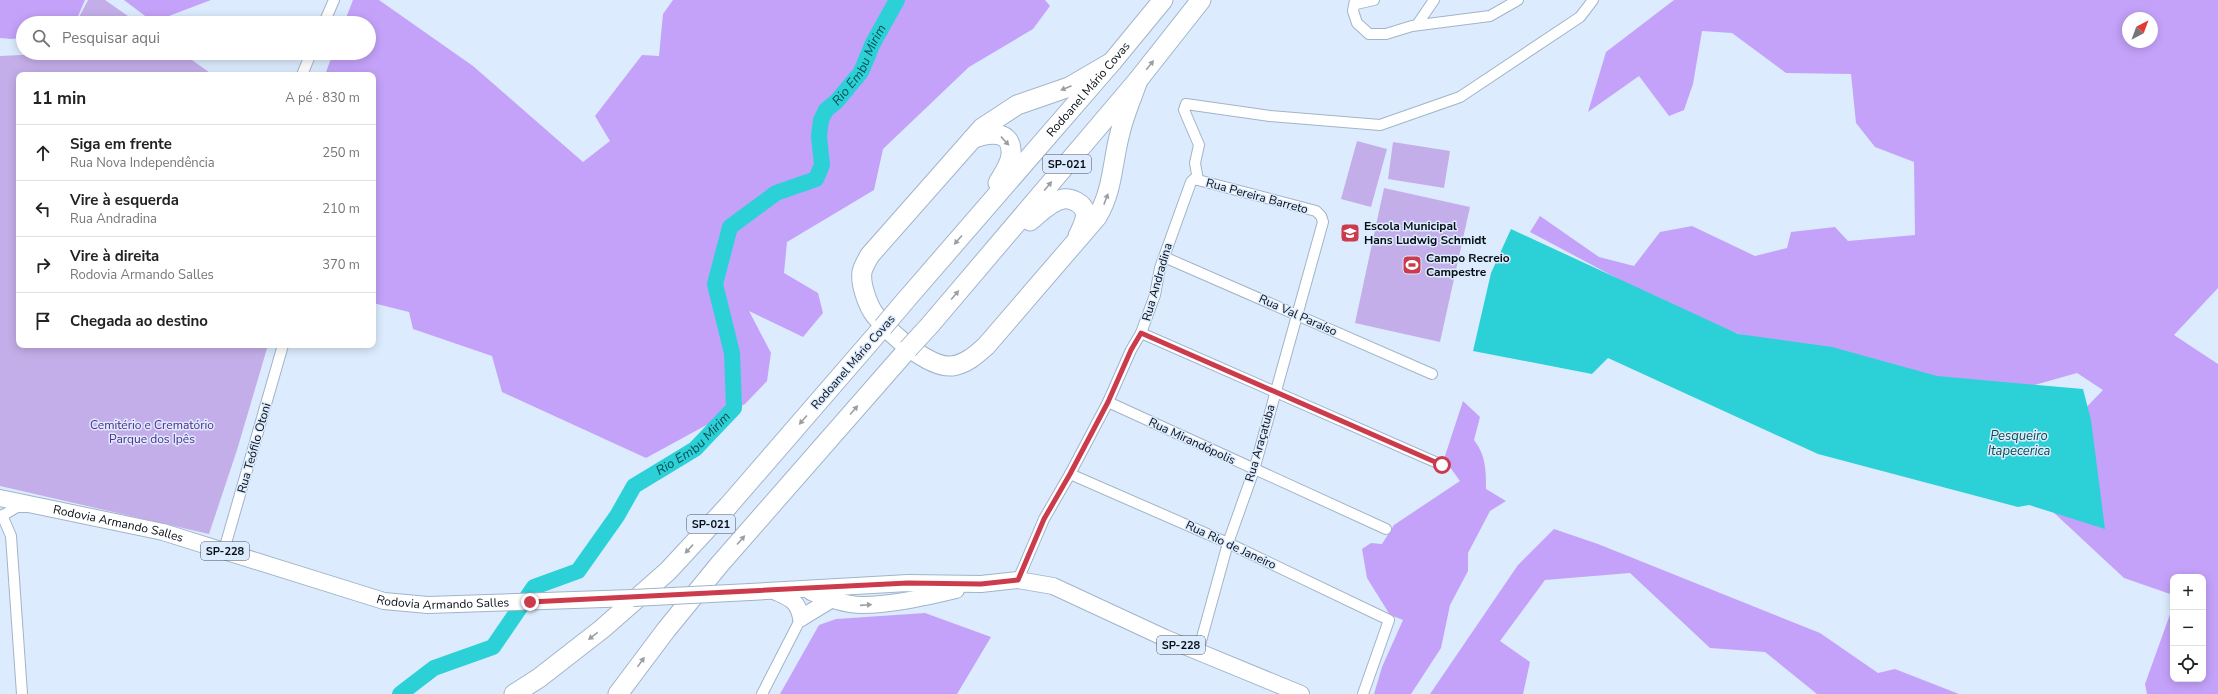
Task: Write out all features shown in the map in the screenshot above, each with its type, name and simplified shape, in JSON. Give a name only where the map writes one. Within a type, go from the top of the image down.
[{"type":"highway","name":"Rodoanel Mário Covas","points":[[514,694],[539,678],[602,629],[663,576],[729,505],[1112,62],[1163,0]]},
{"type":"highway","name":"SP-021","points":[[618,694],[666,630],[719,565],[994,250],[1138,80],[1201,0]]},
{"type":"highway","points":[[1112,62],[1069,87],[1017,105],[982,128],[870,255],[862,271],[863,282],[874,314],[919,355],[944,365],[952,366],[965,363],[986,346],[1076,242],[1104,204],[1110,188],[1120,132],[1138,80]]},
{"type":"highway","points":[[971,140],[985,134],[996,133],[1005,138],[1010,145],[1011,154],[1008,166],[975,220]]},
{"type":"highway","points":[[994,250],[1049,205],[1062,199],[1071,199],[1079,203],[1085,212],[1084,220],[1076,242]]},
{"type":"main road","name":"Rodovia Armando Salles","points":[[2,506],[36,506],[126,524],[224,550],[384,601],[401,604],[440,605],[774,591],[908,583],[981,584],[1018,580],[1052,586],[1198,652],[1301,694]]},
{"type":"main road","points":[[798,589],[819,599],[861,605],[910,600],[981,584]]},
{"type":"main road","points":[[801,618],[819,599],[851,587]]},
{"type":"main road","points":[[774,591],[795,602],[799,607],[801,618]]},
{"type":"main road","points":[[801,618],[819,599]]},
{"type":"street","points":[[327,16],[334,0]]},
{"type":"street","points":[[1374,0],[1356,2],[1353,11],[1357,23],[1369,34],[1386,34],[1417,25],[1490,16],[1518,0]]},
{"type":"street","points":[[1417,25],[1434,0]]},
{"type":"street","points":[[1198,180],[1195,163],[1199,145],[1184,110],[1186,104],[1270,116],[1380,125],[1460,97],[1580,17],[1594,0]]},
{"type":"street","points":[[303,72],[308,60]]},
{"type":"street","name":"Rua Andradina","points":[[1018,580],[1044,519],[1070,474],[1108,402],[1131,350],[1141,333],[1155,295],[1160,268],[1190,182],[1194,179],[1198,180]]},
{"type":"street","name":"Rua Pereira Barreto","points":[[1198,180],[1316,211]]},
{"type":"street","name":"Rua Araçatuba","points":[[1198,652],[1228,543],[1254,470],[1323,222],[1321,216],[1316,211]]},
{"type":"street","name":"Rua Val Paraíso","points":[[1164,257],[1432,374]]},
{"type":"street","points":[[1141,333],[1442,465]]},
{"type":"street","name":"Rua Teófilo Otoni","points":[[224,550],[282,348]]},
{"type":"street","name":"Rua Mirandópolis","points":[[1108,402],[1386,529]]},
{"type":"street","name":"Rua Rio de Janeiro","points":[[1070,474],[1228,543],[1390,620],[1363,694]]},
{"type":"street","points":[[2,506],[11,536],[22,694]]},
{"type":"street","points":[[0,531],[11,536]]},
{"type":"street","points":[[762,694],[801,618]]},
{"type":"green space","points":[[88,0],[105,0],[128,16],[80,16]]},
{"type":"green space","name":"Cemitério e Crematório Parque dos Ipês","points":[[16,55],[16,60],[192,60],[209,72],[16,72],[16,348],[267,348],[237,450],[209,534],[0,486],[0,56]]},
{"type":"green space","points":[[1357,141],[1387,149],[1371,207],[1341,199]]},
{"type":"green space","points":[[1393,142],[1450,151],[1444,188],[1388,179]]},
{"type":"green space","name":"Campo Recreio Campestre","points":[[1384,188],[1470,207],[1440,342],[1355,323]]},
{"type":"shaded area","points":[[0,0],[85,0],[78,16],[16,16],[16,38],[0,38]]},
{"type":"shaded area","points":[[124,0],[211,0],[169,16],[145,16]]},
{"type":"shaded area","points":[[353,0],[379,0],[473,66],[583,162],[610,141],[595,116],[642,55],[659,56],[663,14],[673,0],[1045,0],[1050,6],[1033,29],[969,67],[883,149],[874,190],[787,242],[784,273],[818,293],[823,313],[803,337],[749,311],[771,353],[767,381],[745,404],[646,458],[502,392],[492,356],[413,329],[409,312],[376,304],[376,72],[326,72],[330,60],[376,60],[376,16],[347,16]]},
{"type":"shaded area","points":[[1674,0],[2218,0],[2218,288],[2174,335],[2218,364],[2218,694],[2147,694],[2145,684],[2170,614],[2170,682],[2206,682],[2206,574],[2170,574],[2170,594],[2124,578],[2052,511],[2075,419],[2103,390],[2077,373],[1996,396],[1822,359],[1672,314],[1641,291],[1530,232],[1540,216],[1599,257],[1634,266],[1660,232],[1692,226],[1755,256],[1787,248],[1791,232],[1835,227],[1848,241],[1915,235],[1914,162],[1875,147],[1856,123],[1851,74],[1786,73],[1732,33],[1702,31],[1693,84],[1684,110],[1669,116],[1639,76],[1588,112],[1606,52]]},
{"type":"shaded area","points":[[1463,401],[1480,417],[1474,440],[1483,457],[1486,489],[1506,501],[1490,511],[1468,553],[1468,571],[1450,605],[1441,648],[1411,694],[1374,694],[1382,667],[1403,620],[1390,615],[1367,578],[1362,549],[1371,543],[1382,544],[1394,525],[1460,481],[1444,459]]},
{"type":"shaded area","points":[[1554,529],[1598,544],[1820,633],[1878,673],[1895,669],[1959,694],[1817,694],[1765,652],[1710,648],[1630,573],[1545,580],[1500,641],[1530,662],[1523,694],[1430,694],[1518,565]]},
{"type":"shaded area","points":[[925,613],[991,637],[957,694],[780,694],[819,625],[836,619]]},
{"type":"water","name":"Pesqueiro Itapecerica","points":[[1511,229],[1738,334],[1832,347],[1937,376],[2083,389],[2091,420],[2105,529],[2029,505],[2018,507],[1818,454],[1608,358],[1592,374],[1473,351],[1491,273]]},
{"type":"waterway","name":"Rio Embu Mirim","points":[[400,694],[434,668],[493,647],[534,587],[578,571],[617,516],[634,486],[695,449],[734,408],[732,353],[715,284],[730,227],[776,193],[816,179],[822,165],[819,136],[821,120],[826,110],[837,101],[861,72],[873,43],[897,0]]},
{"type":"place","name":"Escola Municipal Hans Ludwig Schmidt","points":[[1350,233]]},
{"type":"place","name":"Campo Recreio Campestre","points":[[1412,265]]},
{"type":"route","points":[[530,602],[774,591],[908,583],[981,584],[1018,580],[1044,519],[1070,474],[1108,402],[1131,350],[1141,333],[1442,465]]}]
